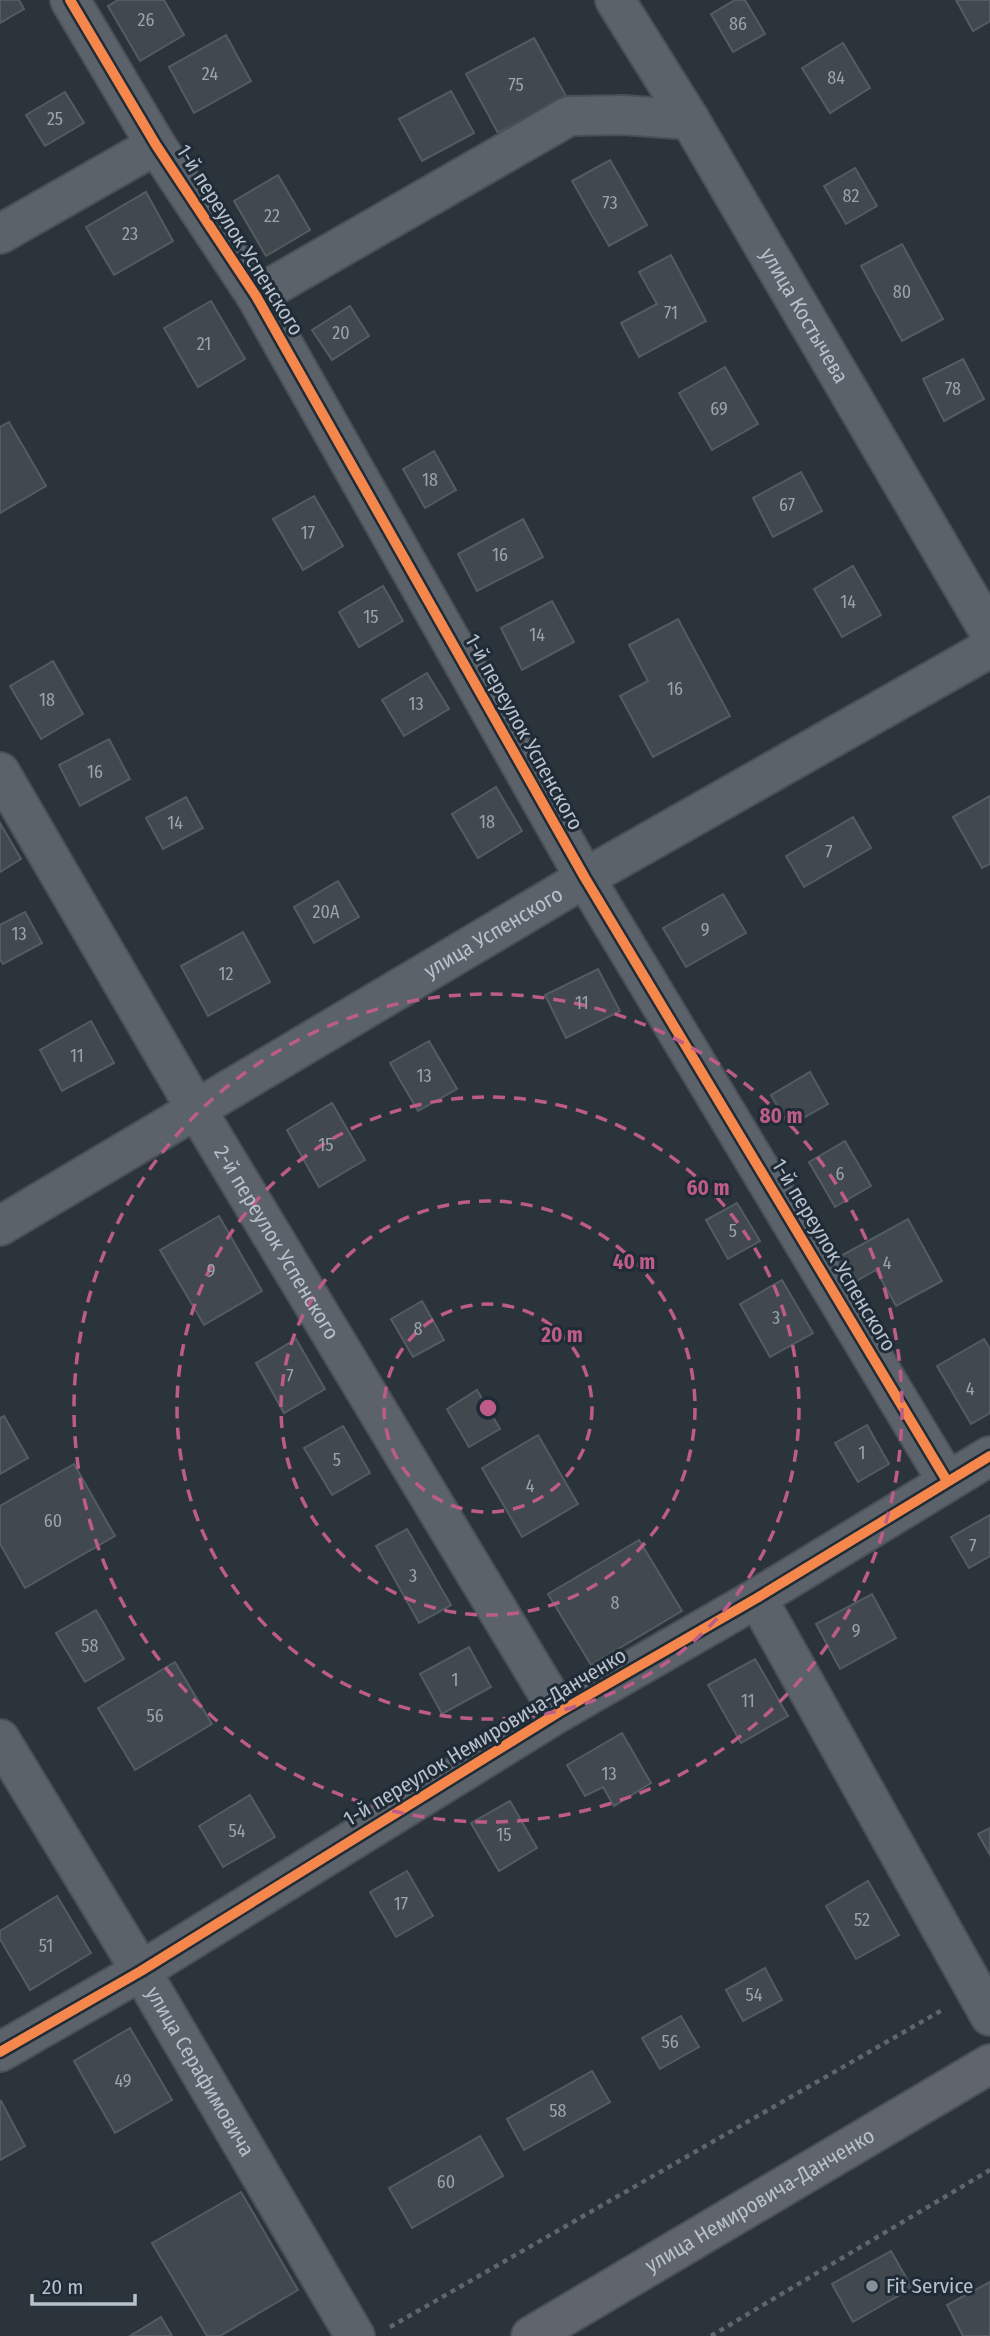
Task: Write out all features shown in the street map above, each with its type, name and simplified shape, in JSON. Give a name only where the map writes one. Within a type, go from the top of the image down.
[{"type":"main road","name":"улица Немировича-Данченко","points":[[531,2336],[990,2064]]},
{"type":"street","name":"1-й переулок Успенского","points":[[70,0],[156,145],[256,296],[584,878],[947,1481]]},
{"type":"street","name":"улица Костычева","points":[[615,0],[690,120],[990,633]]},
{"type":"street","points":[[256,296],[569,116],[624,115],[690,120]]},
{"type":"street","points":[[0,234],[156,145]]},
{"type":"street","name":"улица Успенского","points":[[0,1226],[584,878],[990,648]]},
{"type":"street","name":"2-й переулок Успенского","points":[[0,772],[197,1109],[559,1712]]},
{"type":"street","name":"1-й переулок Немировича-Данченко","points":[[0,2052],[141,1972],[559,1712],[757,1598],[990,1456]]},
{"type":"street","points":[[757,1598],[982,2004]]},
{"type":"street","name":"улица Серафимовича","points":[[0,1739],[141,1972],[371,2333]]},
{"type":"path","points":[[371,2333],[982,2004]]},
{"type":"path","points":[[711,2336],[990,2170]]},
{"type":"building","points":[[0,0],[19,0],[24,9],[0,23]]},
{"type":"building","points":[[118,0],[164,0],[184,35],[140,61],[108,6]]},
{"type":"building","points":[[735,0],[745,0],[765,34],[733,52],[711,14]]},
{"type":"building","points":[[956,0],[990,0],[990,21],[973,31]]},
{"type":"building","points":[[226,35],[251,81],[194,113],[169,67]]},
{"type":"building","points":[[534,38],[566,96],[498,133],[466,74]]},
{"type":"building","points":[[843,43],[870,88],[830,113],[802,68]]},
{"type":"building","points":[[451,91],[474,133],[422,161],[399,119]]},
{"type":"building","points":[[65,92],[84,123],[45,146],[26,115]]},
{"type":"building","points":[[610,160],[647,225],[609,246],[572,181]]},
{"type":"building","points":[[855,168],[877,206],[846,224],[824,186]]},
{"type":"building","points":[[278,175],[310,230],[266,256],[234,201]]},
{"type":"building","points":[[146,192],[173,241],[114,275],[86,227]]},
{"type":"building","points":[[902,244],[943,319],[902,341],[861,266]]},
{"type":"building","points":[[671,255],[706,321],[639,357],[621,323],[657,304],[639,272]]},
{"type":"building","points":[[211,301],[245,359],[198,387],[164,328]]},
{"type":"building","points":[[350,306],[369,336],[332,360],[312,330]]},
{"type":"building","points":[[963,359],[984,399],[944,421],[923,379]]},
{"type":"building","points":[[725,367],[758,424],[712,450],[679,393]]},
{"type":"building","points":[[9,422],[46,486],[0,513],[0,427]]},
{"type":"building","points":[[434,451],[456,490],[425,508],[403,469]]},
{"type":"building","points":[[801,472],[822,511],[773,537],[753,498]]},
{"type":"building","points":[[314,496],[343,546],[303,570],[273,519]]},
{"type":"building","points":[[523,519],[543,557],[477,591],[458,554]]},
{"type":"building","points":[[853,566],[881,615],[842,637],[814,589]]},
{"type":"building","points":[[383,586],[403,621],[359,647],[339,612]]},
{"type":"building","points":[[552,601],[574,642],[522,670],[501,628]]},
{"type":"building","points":[[678,619],[730,716],[653,757],[620,696],[648,681],[629,645]]},
{"type":"building","points":[[53,661],[83,714],[41,739],[10,686]]},
{"type":"building","points":[[427,673],[449,709],[404,736],[382,700]]},
{"type":"building","points":[[109,739],[130,779],[80,806],[59,765]]},
{"type":"building","points":[[496,787],[522,831],[478,858],[452,814]]},
{"type":"building","points":[[990,796],[990,864],[982,868],[953,817]]},
{"type":"building","points":[[186,797],[203,828],[163,849],[146,818]]},
{"type":"building","points":[[853,817],[871,848],[804,887],[786,856]]},
{"type":"building","points":[[0,823],[21,859],[0,872]]},
{"type":"building","points":[[338,881],[359,917],[314,943],[294,907]]},
{"type":"building","points":[[723,894],[746,933],[686,967],[663,928]]},
{"type":"building","points":[[25,912],[42,943],[3,964],[0,959],[0,925]]},
{"type":"building","points":[[243,932],[270,982],[208,1016],[181,966]]},
{"type":"building","points":[[598,969],[620,1011],[566,1038],[545,995]]},
{"type":"building","points":[[91,1021],[114,1063],[62,1091],[40,1050]]},
{"type":"building","points":[[429,1041],[457,1089],[418,1111],[390,1063]]},
{"type":"building","points":[[810,1072],[828,1104],[789,1126],[771,1095]]},
{"type":"building","points":[[332,1103],[365,1160],[319,1187],[287,1130]]},
{"type":"building","points":[[845,1141],[871,1186],[835,1207],[809,1162]]},
{"type":"building","points":[[737,1203],[760,1241],[728,1259],[706,1220]]},
{"type":"building","points":[[219,1216],[262,1291],[204,1325],[160,1250]]},
{"type":"building","points":[[908,1219],[942,1281],[896,1306],[876,1270],[853,1283],[839,1257]]},
{"type":"building","points":[[782,1280],[813,1333],[770,1357],[740,1304]]},
{"type":"building","points":[[422,1301],[444,1340],[413,1357],[391,1319]]},
{"type":"building","points":[[296,1339],[325,1389],[284,1413],[256,1363]]},
{"type":"building","points":[[984,1339],[990,1349],[990,1413],[971,1424],[937,1366]]},
{"type":"building","points":[[477,1390],[500,1429],[469,1447],[447,1409]]},
{"type":"building","points":[[4,1416],[28,1458],[0,1474],[0,1418]]},
{"type":"building","points":[[867,1425],[889,1464],[858,1482],[835,1443]]},
{"type":"building","points":[[343,1426],[370,1473],[332,1495],[304,1448]]},
{"type":"building","points":[[538,1435],[578,1504],[522,1537],[482,1468]]},
{"type":"building","points":[[74,1464],[115,1536],[25,1588],[0,1544],[0,1506]]},
{"type":"building","points":[[990,1515],[990,1556],[969,1568],[951,1537]]},
{"type":"building","points":[[407,1529],[451,1605],[419,1623],[376,1546]]},
{"type":"building","points":[[639,1540],[682,1611],[591,1665],[548,1594]]},
{"type":"building","points":[[872,1594],[896,1638],[840,1669],[816,1624]]},
{"type":"building","points":[[96,1610],[124,1659],[85,1682],[56,1633]]},
{"type":"building","points":[[469,1647],[491,1687],[442,1714],[420,1674]]},
{"type":"building","points":[[755,1659],[788,1716],[741,1743],[708,1685]]},
{"type":"building","points":[[175,1662],[212,1724],[135,1770],[98,1708]]},
{"type":"building","points":[[622,1733],[651,1783],[614,1806],[603,1787],[585,1796],[567,1765]]},
{"type":"building","points":[[250,1795],[275,1837],[223,1867],[199,1826]]},
{"type":"building","points":[[510,1801],[537,1848],[499,1871],[471,1823]]},
{"type":"building","points":[[990,1828],[990,1855],[978,1834]]},
{"type":"building","points":[[407,1871],[433,1916],[396,1937],[370,1892]]},
{"type":"building","points":[[868,1881],[899,1935],[856,1959],[826,1906]]},
{"type":"building","points":[[57,1896],[91,1953],[30,1990],[0,1939],[0,1931]]},
{"type":"building","points":[[765,1968],[782,2000],[743,2021],[726,1990]]},
{"type":"building","points":[[681,2016],[699,2047],[660,2069],[642,2038]]},
{"type":"building","points":[[130,2028],[172,2100],[115,2133],[74,2061]]},
{"type":"building","points":[[592,2071],[610,2102],[524,2150],[507,2119]]},
{"type":"building","points":[[0,2102],[25,2146],[0,2160]]},
{"type":"building","points":[[480,2136],[503,2176],[412,2228],[389,2188]]},
{"type":"building","points":[[241,2192],[298,2290],[220,2336],[207,2336],[152,2243]]},
{"type":"building","name":"Fit Service","points":[[891,2251],[912,2288],[853,2322],[832,2284]]},
{"type":"building","points":[[990,2282],[990,2336],[963,2336],[947,2305]]},
{"type":"building","points":[[161,2317],[172,2336],[130,2336]]},
{"type":"cycle path","points":[[70,0],[156,145],[256,296],[585,878],[947,1481]]},
{"type":"cycle path","points":[[0,2052],[141,1971],[559,1712],[757,1598],[990,1456]]},
{"type":"place","name":"Fit Service","points":[[872,2286]]}]
